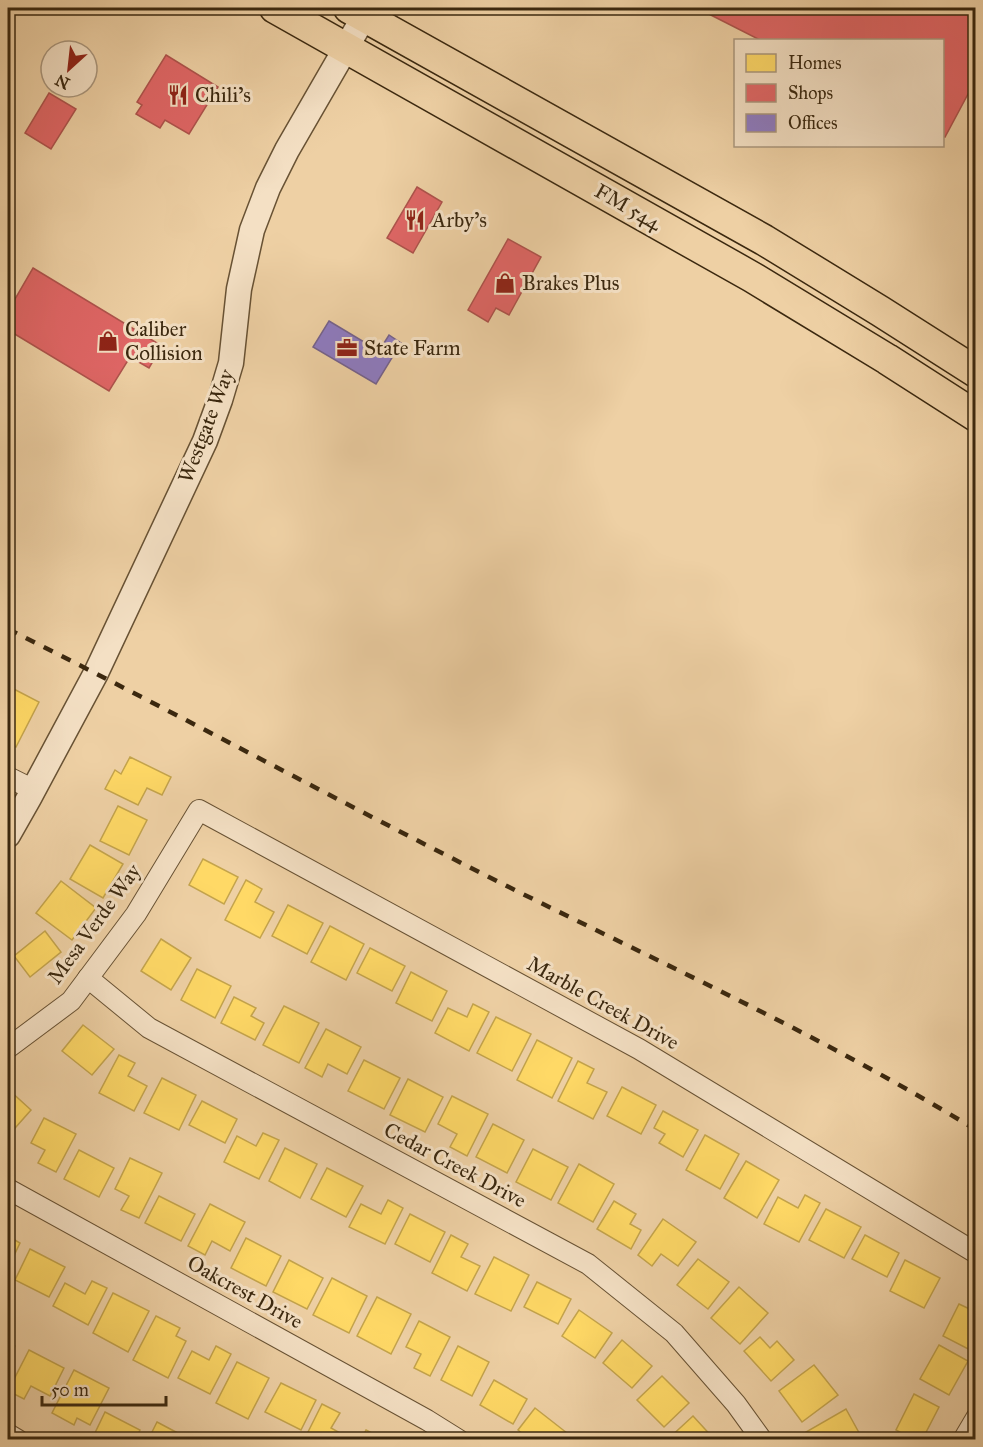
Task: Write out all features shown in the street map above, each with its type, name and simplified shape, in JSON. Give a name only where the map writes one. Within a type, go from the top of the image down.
[{"type":"main road","name":"FM 544","points":[[275,8],[732,266],[975,416]]},
{"type":"main road","name":"FM 544","points":[[361,10],[764,240],[975,372]]},
{"type":"main road","points":[[863,345],[880,311]]},
{"type":"street","name":"Westgate Way","points":[[8,835],[96,673],[205,441],[231,363],[239,289],[252,230],[277,169],[346,48],[361,10]]},
{"type":"street","points":[[8,777],[34,790]]},
{"type":"street","name":"Mesa Verde Way","points":[[8,1048],[71,1001],[136,914],[199,810]]},
{"type":"street","name":"Marble Creek Drive","points":[[199,810],[639,1049],[975,1253]]},
{"type":"street","name":"Cedar Creek Drive","points":[[88,978],[149,1028],[588,1264],[674,1333],[736,1404],[762,1440]]},
{"type":"street","name":"Oakcrest Drive","points":[[8,1189],[416,1414],[459,1440]]},
{"type":"street","points":[[963,1440],[975,1418]]},
{"type":"street","points":[[8,1434],[18,1440]]},
{"type":"building: Homes","points":[[8,686],[39,702],[16,747],[8,743]]},
{"type":"building: Homes","points":[[130,757],[171,777],[162,795],[147,788],[138,805],[105,789],[115,770],[121,774]]},
{"type":"building: Homes","points":[[118,806],[147,820],[129,855],[100,841]]},
{"type":"building: Homes","points":[[90,845],[123,864],[103,898],[70,879]]},
{"type":"building: Homes","points":[[203,859],[238,877],[224,904],[189,885]]},
{"type":"building: Homes","points":[[246,880],[262,889],[255,902],[274,912],[260,938],[225,920]]},
{"type":"building: Homes","points":[[61,881],[96,908],[72,940],[36,913]]},
{"type":"building: Homes","points":[[288,905],[323,923],[307,954],[272,936]]},
{"type":"building: Homes","points":[[330,926],[364,944],[346,980],[311,962]]},
{"type":"building: Homes","points":[[45,931],[61,952],[30,977],[14,956]]},
{"type":"building: Homes","points":[[161,939],[191,958],[171,990],[141,971]]},
{"type":"building: Homes","points":[[370,948],[405,966],[392,991],[357,973]]},
{"type":"building: Homes","points":[[8,965],[14,974],[8,979]]},
{"type":"building: Homes","points":[[197,969],[231,986],[215,1018],[181,1000]]},
{"type":"building: Homes","points":[[411,972],[447,991],[432,1021],[396,1003]]},
{"type":"building: Homes","points":[[234,997],[256,1008],[251,1016],[264,1023],[255,1040],[221,1023]]},
{"type":"building: Homes","points":[[473,1004],[489,1012],[469,1051],[435,1033],[448,1008],[467,1017]]},
{"type":"building: Homes","points":[[284,1006],[319,1023],[299,1063],[263,1045]]},
{"type":"building: Homes","points":[[496,1017],[531,1034],[512,1071],[477,1053]]},
{"type":"building: Homes","points":[[83,1025],[114,1049],[92,1075],[62,1051]]},
{"type":"building: Homes","points":[[326,1029],[361,1047],[347,1074],[328,1064],[322,1077],[305,1068]]},
{"type":"building: Homes","points":[[537,1040],[572,1058],[552,1098],[517,1080]]},
{"type":"building: Homes","points":[[119,1055],[135,1063],[128,1076],[147,1086],[134,1111],[99,1093]]},
{"type":"building: Homes","points":[[364,1060],[400,1078],[384,1109],[348,1091]]},
{"type":"building: Homes","points":[[578,1061],[594,1069],[587,1083],[607,1092],[593,1119],[558,1101]]},
{"type":"building: Homes","points":[[162,1078],[196,1095],[179,1130],[144,1113]]},
{"type":"building: Homes","points":[[408,1079],[443,1097],[425,1132],[390,1115]]},
{"type":"building: Homes","points":[[622,1087],[656,1105],[641,1134],[607,1116]]},
{"type":"building: Homes","points":[[8,1089],[31,1110],[8,1136]]},
{"type":"building: Homes","points":[[452,1096],[488,1114],[467,1156],[450,1147],[457,1134],[438,1124]]},
{"type":"building: Homes","points":[[202,1101],[237,1119],[225,1143],[189,1125]]},
{"type":"building: Homes","points":[[663,1111],[698,1130],[683,1157],[659,1143],[665,1134],[654,1128]]},
{"type":"building: Homes","points":[[44,1118],[76,1134],[56,1172],[38,1163],[45,1150],[31,1143]]},
{"type":"building: Homes","points":[[493,1124],[524,1140],[507,1173],[476,1157]]},
{"type":"building: Homes","points":[[263,1133],[279,1140],[259,1179],[224,1162],[237,1136],[256,1146]]},
{"type":"building: Homes","points":[[705,1135],[739,1154],[720,1189],[686,1170]]},
{"type":"building: Homes","points":[[285,1148],[317,1164],[300,1198],[269,1181]]},
{"type":"building: Homes","points":[[533,1149],[568,1167],[551,1200],[516,1182]]},
{"type":"building: Homes","points":[[79,1150],[114,1168],[99,1197],[64,1179]]},
{"type":"building: Homes","points":[[130,1158],[162,1173],[139,1218],[121,1210],[129,1196],[115,1189]]},
{"type":"building: Homes","points":[[746,1161],[779,1180],[757,1218],[724,1198]]},
{"type":"building: Homes","points":[[579,1164],[614,1184],[593,1222],[558,1203]]},
{"type":"building: Homes","points":[[327,1168],[363,1186],[346,1217],[311,1199]]},
{"type":"building: Homes","points":[[805,1195],[820,1203],[799,1242],[764,1224],[778,1197],[798,1208]]},
{"type":"building: Homes","points":[[159,1196],[195,1214],[181,1241],[145,1223]]},
{"type":"building: Homes","points":[[388,1200],[403,1208],[385,1244],[349,1227],[361,1204],[381,1214]]},
{"type":"building: Homes","points":[[614,1201],[636,1214],[630,1224],[641,1230],[631,1249],[597,1229]]},
{"type":"building: Homes","points":[[210,1204],[245,1222],[230,1251],[212,1241],[205,1255],[188,1246]]},
{"type":"building: Homes","points":[[826,1209],[861,1227],[844,1258],[809,1240]]},
{"type":"building: Homes","points":[[410,1214],[445,1232],[430,1262],[395,1244]]},
{"type":"building: Homes","points":[[663,1219],[696,1242],[678,1266],[661,1254],[652,1266],[638,1255]]},
{"type":"building: Homes","points":[[451,1235],[468,1244],[461,1257],[480,1266],[467,1291],[432,1273]]},
{"type":"building: Homes","points":[[865,1235],[899,1253],[887,1277],[852,1259]]},
{"type":"building: Homes","points":[[8,1236],[20,1243],[8,1268]]},
{"type":"building: Homes","points":[[246,1238],[281,1256],[266,1286],[231,1268]]},
{"type":"building: Homes","points":[[30,1249],[65,1267],[49,1297],[15,1280]]},
{"type":"building: Homes","points":[[494,1257],[529,1275],[511,1311],[475,1294]]},
{"type":"building: Homes","points":[[698,1259],[729,1282],[708,1309],[677,1285]]},
{"type":"building: Homes","points":[[289,1260],[323,1278],[307,1309],[273,1292]]},
{"type":"building: Homes","points":[[905,1260],[940,1278],[924,1308],[890,1291]]},
{"type":"building: Homes","points":[[332,1278],[367,1296],[349,1333],[313,1315]]},
{"type":"building: Homes","points":[[92,1281],[107,1288],[88,1325],[53,1306],[65,1283],[85,1294]]},
{"type":"building: Homes","points":[[537,1282],[571,1299],[558,1324],[524,1307]]},
{"type":"building: Homes","points":[[739,1287],[768,1313],[740,1344],[711,1318]]},
{"type":"building: Homes","points":[[113,1293],[149,1311],[128,1352],[93,1333]]},
{"type":"building: Homes","points":[[377,1297],[411,1314],[391,1354],[357,1336]]},
{"type":"building: Homes","points":[[959,1304],[976,1312],[976,1353],[943,1336]]},
{"type":"building: Homes","points":[[579,1310],[612,1333],[595,1358],[562,1336]]},
{"type":"building: Homes","points":[[156,1316],[180,1328],[176,1336],[186,1341],[168,1378],[133,1360]]},
{"type":"building: Homes","points":[[419,1321],[450,1337],[430,1376],[414,1368],[421,1354],[406,1347]]},
{"type":"building: Homes","points":[[760,1337],[770,1348],[777,1341],[794,1360],[771,1381],[744,1351]]},
{"type":"building: Homes","points":[[622,1340],[652,1366],[632,1388],[603,1363]]},
{"type":"building: Homes","points":[[8,1342],[15,1346],[8,1361]]},
{"type":"building: Homes","points":[[939,1345],[968,1361],[949,1395],[920,1379]]},
{"type":"building: Homes","points":[[216,1346],[231,1354],[210,1394],[178,1378],[192,1351],[209,1360]]},
{"type":"building: Homes","points":[[458,1346],[489,1362],[472,1396],[441,1380]]},
{"type":"building: Homes","points":[[29,1350],[64,1368],[50,1396],[31,1386],[24,1399],[8,1391]]},
{"type":"building: Homes","points":[[237,1362],[269,1378],[248,1419],[216,1403]]},
{"type":"building: Homes","points":[[814,1365],[838,1395],[802,1422],[779,1391]]},
{"type":"building: Homes","points":[[74,1370],[109,1388],[90,1425],[77,1418],[74,1425],[52,1413]]},
{"type":"building: Homes","points":[[662,1376],[689,1403],[664,1427],[637,1400]]},
{"type":"building: Homes","points":[[494,1380],[527,1399],[513,1424],[480,1405]]},
{"type":"building: Homes","points":[[281,1383],[316,1400],[301,1430],[265,1412]]},
{"type":"building: Homes","points":[[914,1394],[939,1407],[922,1440],[914,1440],[896,1430]]},
{"type":"building: Homes","points":[[322,1404],[340,1413],[331,1428],[349,1438],[348,1440],[304,1440]]},
{"type":"building: Homes","points":[[535,1408],[567,1433],[561,1440],[530,1440],[518,1430]]},
{"type":"building: Homes","points":[[846,1409],[863,1440],[810,1440],[806,1432]]},
{"type":"building: Homes","points":[[105,1412],[140,1430],[135,1440],[98,1440],[93,1437]]},
{"type":"building: Homes","points":[[693,1416],[715,1440],[667,1440]]},
{"type":"building: Homes","points":[[157,1422],[191,1440],[148,1440]]},
{"type":"building: Homes","points":[[366,1430],[385,1440],[361,1440]]},
{"type":"building: Shops","points":[[697,8],[976,8],[976,79],[945,137],[944,39],[758,39]]},
{"type":"building: Shops","name":"Chili's","points":[[166,55],[218,87],[189,134],[165,120],[160,128],[136,114],[142,105],[137,102]]},
{"type":"building: Shops","points":[[45,99],[59,99],[76,109],[51,149],[25,133]]},
{"type":"building: Shops","points":[[8,171],[13,174],[10,181],[8,180]]},
{"type":"building: Shops","name":"Arby's","points":[[417,187],[442,202],[413,253],[387,238]]},
{"type":"building: Shops","name":"Brakes Plus","points":[[508,239],[541,257],[509,315],[496,308],[488,322],[468,310]]},
{"type":"building: Shops","points":[[33,268],[162,346],[149,368],[130,357],[109,391],[8,330],[8,311]]},
{"type":"building: Offices","points":[[329,321],[379,351],[389,335],[401,343],[376,384],[313,347]]},
{"type":"railway","points":[[8,629],[485,875],[733,997],[856,1061],[976,1130]]},
{"type":"place","name":"Chili's","points":[[178,95]]},
{"type":"place","name":"Arby's","points":[[415,220]]},
{"type":"place","name":"Brakes Plus","points":[[505,283]]},
{"type":"place","name":"Caliber Collision","points":[[108,341]]},
{"type":"place","name":"State Farm","points":[[347,348]]}]
